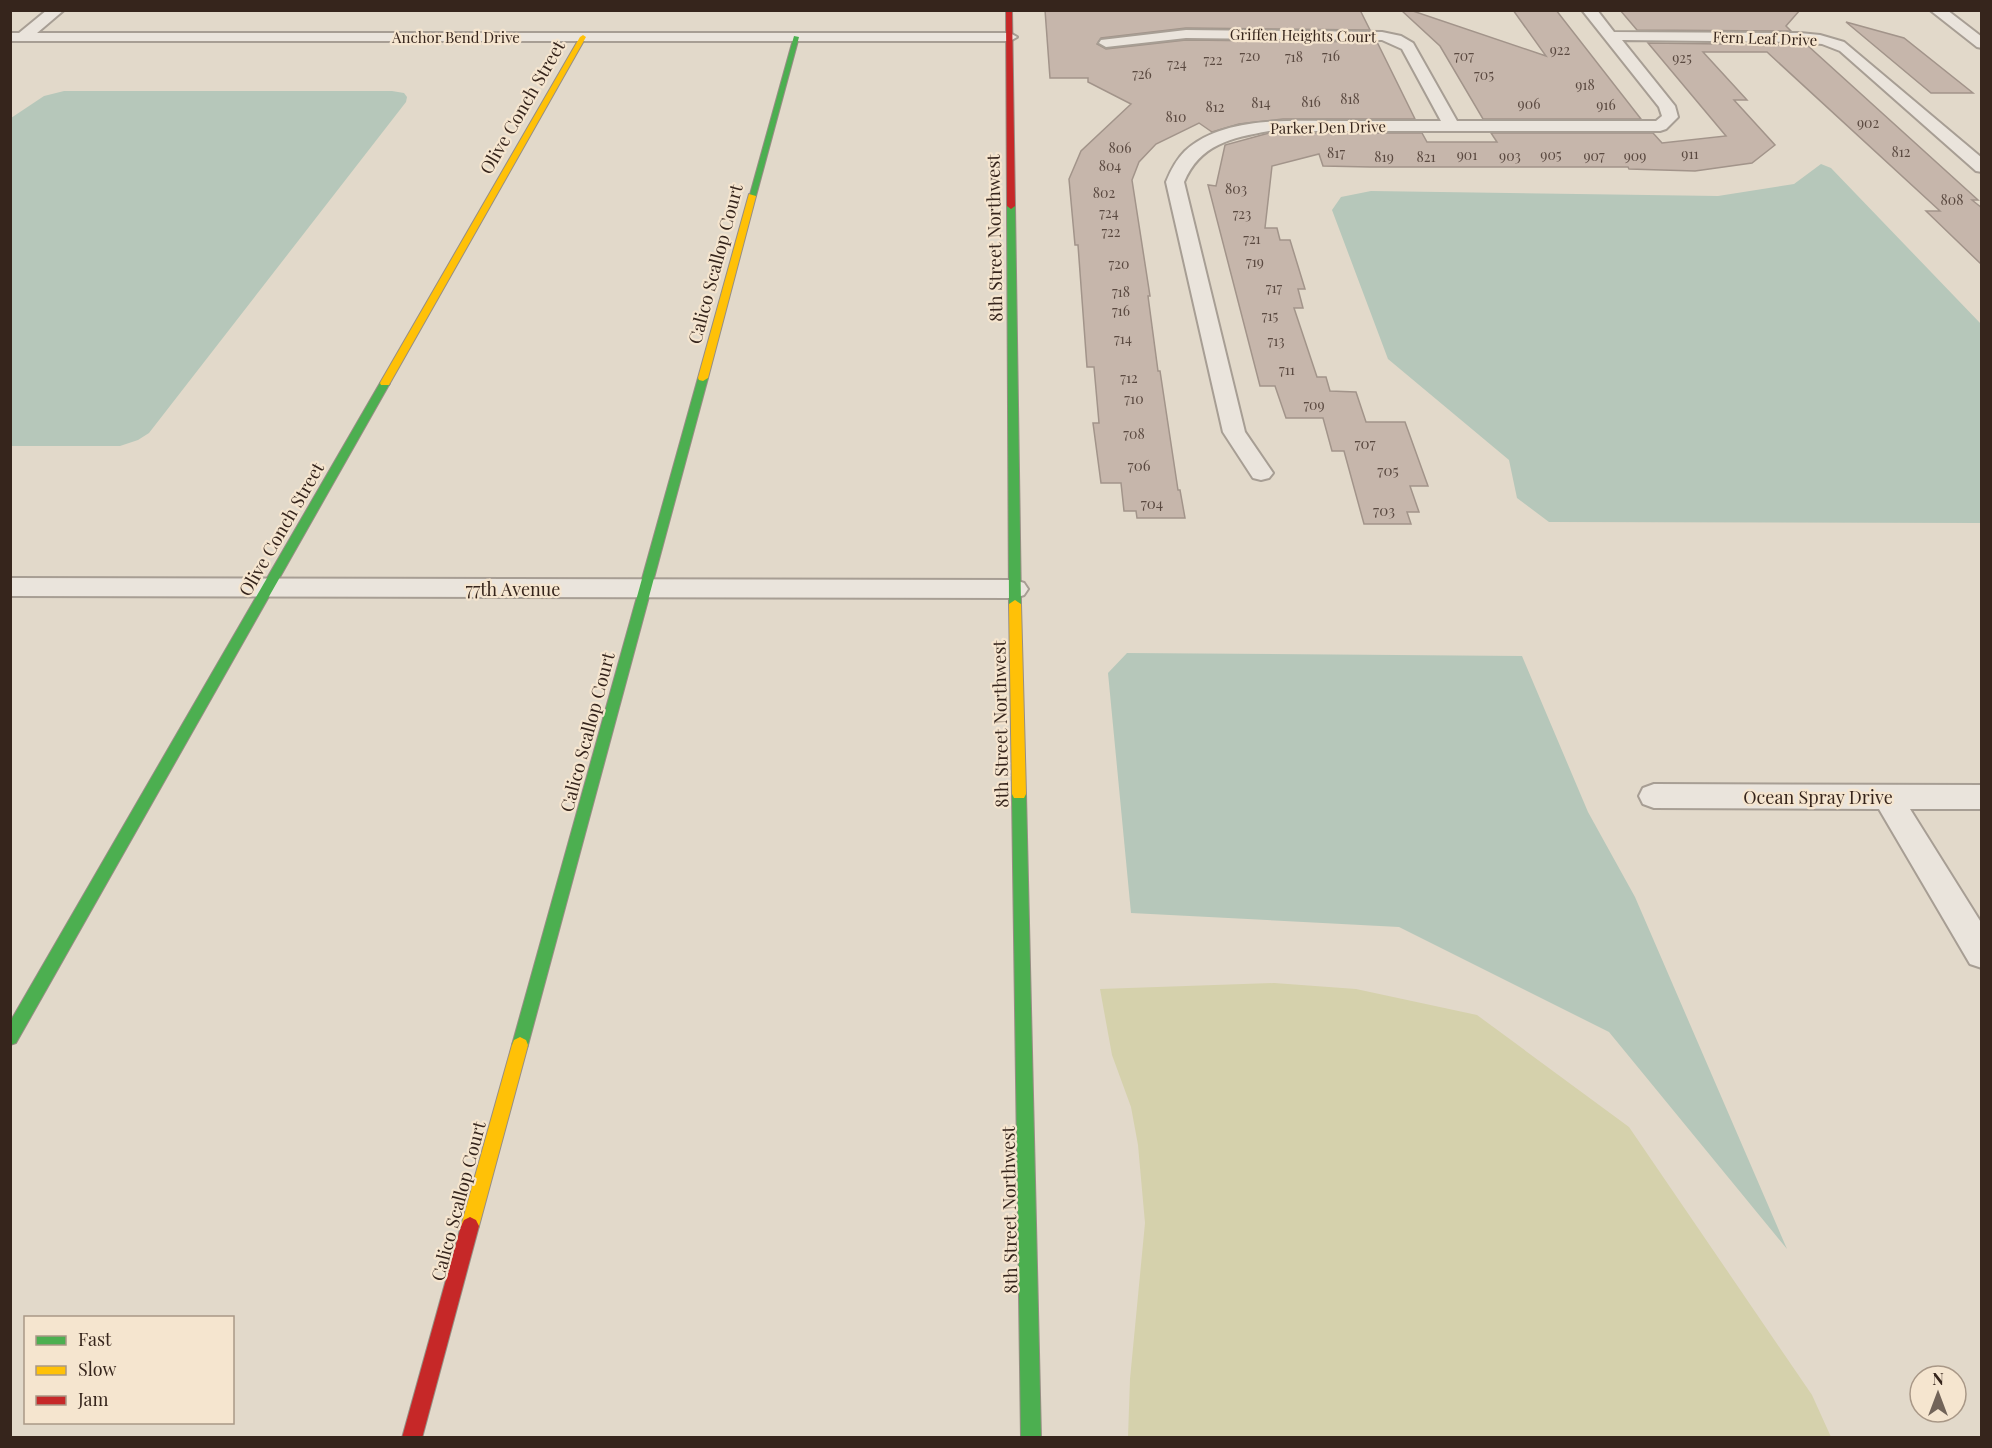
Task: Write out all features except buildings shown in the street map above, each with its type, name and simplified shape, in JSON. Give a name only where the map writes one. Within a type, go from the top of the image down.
[{"type":"street","points":[[16,37],[57,10]]},
{"type":"street","name":"8th Street Northwest","points":[[1009,10],[1016,589],[1031,1437]]},
{"type":"street","name":"Parker Den Drive","points":[[1261,473],[1234,432],[1175,182],[1183,163],[1199,148],[1243,131],[1269,126],[1660,126],[1670,117],[1667,106],[1589,10]]},
{"type":"street","points":[[1937,10],[1982,44]]},
{"type":"street","name":"Griffen Heights Court","points":[[1106,43],[1186,34],[1363,35],[1389,38],[1408,46],[1452,126]]},
{"type":"street","name":"Fern Leaf Drive","points":[[1610,36],[1793,37],[1817,38],[1833,42],[1845,48],[1982,167]]},
{"type":"street","name":"Anchor Bend Drive","points":[[16,37],[1010,37]]},
{"type":"street","name":"Olive Conch Street","points":[[10,1038],[583,37]]},
{"type":"street","name":"Calico Scallop Court","points":[[412,1437],[796,37]]},
{"type":"street","name":"77th Avenue","points":[[10,587],[1016,589]]},
{"type":"street","name":"Ocean Spray Drive","points":[[1654,795],[1982,797]]},
{"type":"street","points":[[1888,798],[1982,954]]},
{"type":"shaded area","points":[[64,91],[392,91],[404,93],[407,97],[406,102],[149,433],[138,440],[120,446],[11,446],[11,118],[44,96]]},
{"type":"shaded area","points":[[1821,164],[1831,168],[1981,324],[1981,523],[1549,522],[1517,498],[1509,460],[1388,359],[1332,210],[1341,197],[1371,191],[1718,196],[1794,184]]},
{"type":"shaded area","points":[[1127,653],[1522,656],[1588,812],[1635,897],[1787,1249],[1609,1032],[1399,927],[1131,913],[1108,673]]},
{"type":"shaded area","points":[[1274,983],[1356,989],[1477,1015],[1629,1127],[1812,1395],[1831,1437],[1128,1437],[1130,1379],[1145,1223],[1138,1145],[1131,1107],[1112,1055],[1100,989]]},
{"type":"traffic: fast","points":[[752,196],[796,37]]},
{"type":"traffic: fast","points":[[1011,206],[1015,604]]},
{"type":"traffic: fast","points":[[520,1045],[703,378]]},
{"type":"traffic: fast","points":[[10,1038],[385,383]]},
{"type":"traffic: fast","points":[[1019,794],[1031,1438]]},
{"type":"traffic: slow","points":[[385,383],[583,37]]},
{"type":"traffic: slow","points":[[703,378],[752,196]]},
{"type":"traffic: slow","points":[[1015,604],[1019,794]]},
{"type":"traffic: slow","points":[[470,1226],[520,1045]]},
{"type":"traffic: jam","points":[[1009,10],[1011,206]]},
{"type":"traffic: jam","points":[[412,1438],[470,1226]]}]
